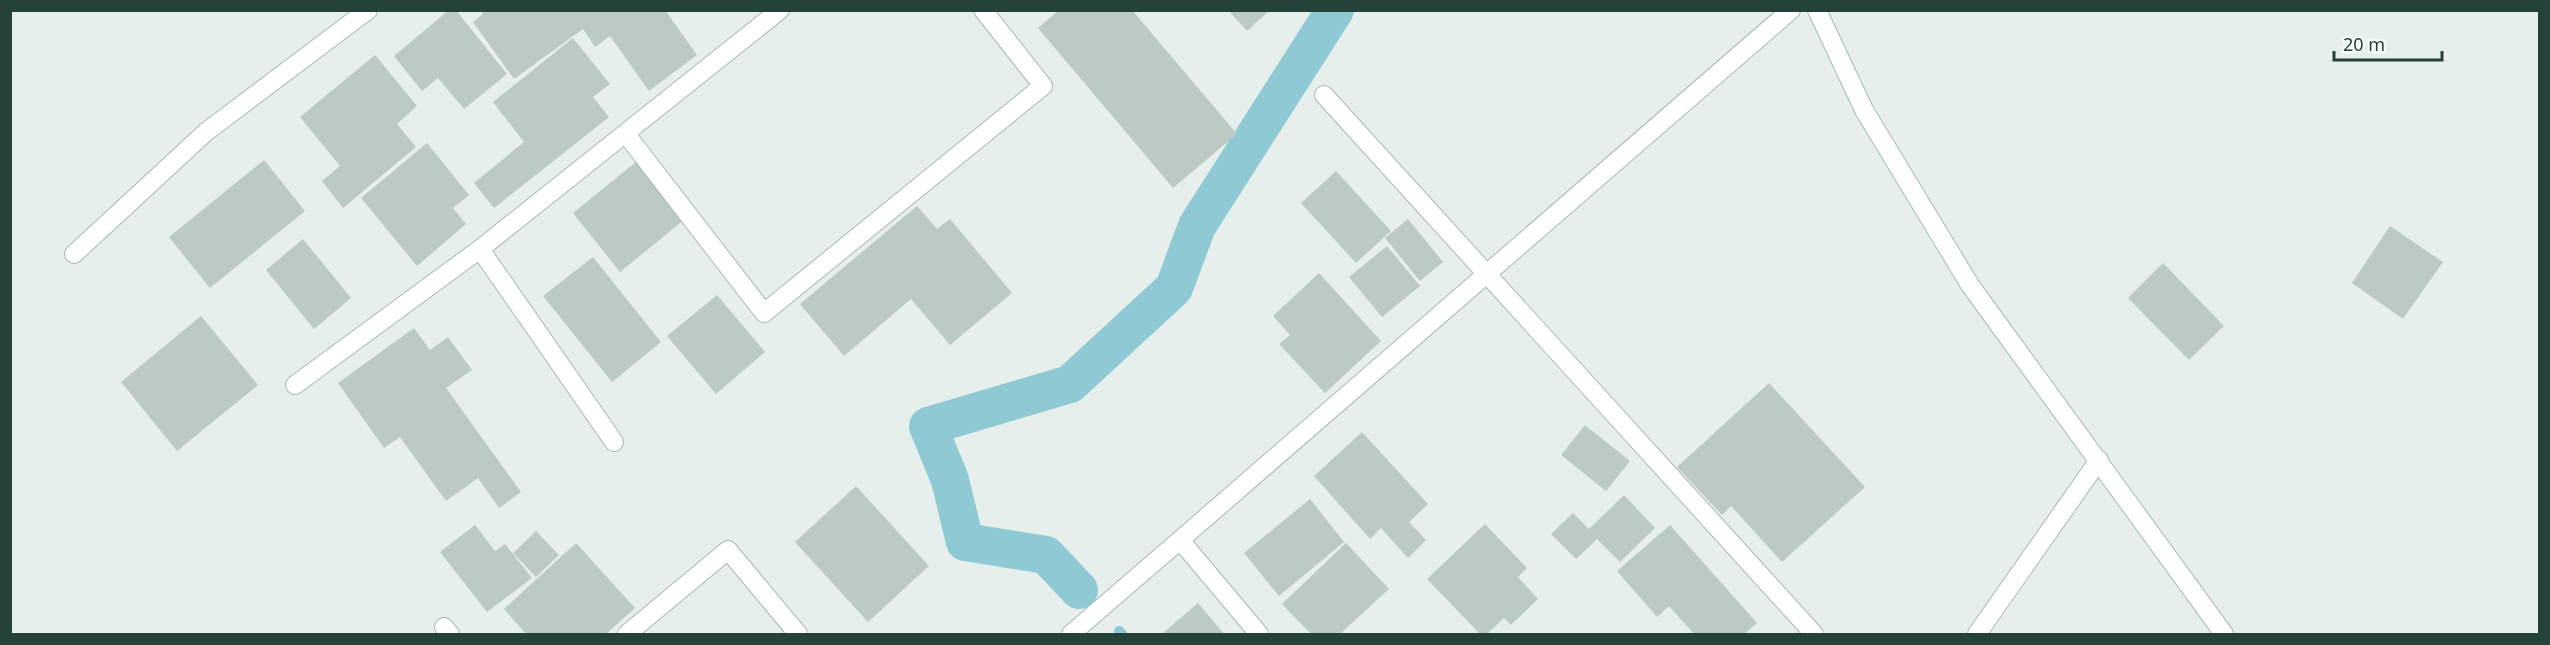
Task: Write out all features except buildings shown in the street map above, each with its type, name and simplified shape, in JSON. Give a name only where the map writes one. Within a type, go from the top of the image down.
[{"type":"street","points":[[74,254],[206,132],[368,10]]},
{"type":"street","points":[[296,385],[480,249],[780,10]]},
{"type":"street","points":[[626,134],[764,313],[1042,86],[983,10]]},
{"type":"street","points":[[1071,634],[1791,10]]},
{"type":"street","points":[[1817,10],[1864,110],[1970,285],[2224,634]]},
{"type":"street","points":[[1324,95],[1814,634]]},
{"type":"street","points":[[480,249],[614,442]]},
{"type":"street","points":[[1977,634],[2099,460]]},
{"type":"street","points":[[1180,540],[1259,634]]},
{"type":"street","points":[[627,634],[728,550],[798,634]]},
{"type":"waterway","points":[[1079,590],[1046,555],[965,542],[950,480],[928,426],[1070,384],[1174,288],[1197,226],[1335,10]]},
{"type":"waterway","points":[[1119,631],[1122,634]]}]
